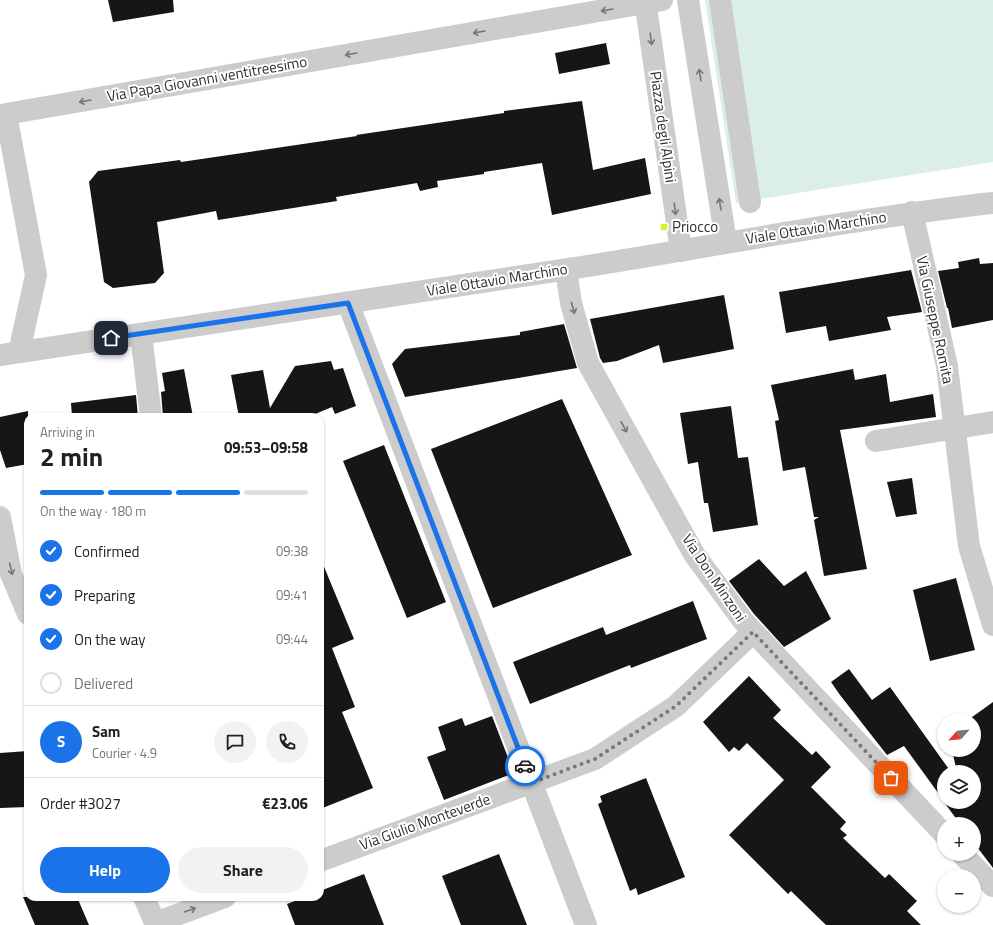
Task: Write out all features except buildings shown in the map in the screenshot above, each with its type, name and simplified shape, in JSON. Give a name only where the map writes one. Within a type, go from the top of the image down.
[{"type":"street","points":[[688,0],[726,242]]},
{"type":"street","points":[[720,0],[750,202]]},
{"type":"street","name":"Piazza degli Alpini","points":[[651,1],[681,251]]},
{"type":"street","name":"Via Papa Giovanni ventitreesimo","points":[[10,354],[36,275],[6,114],[651,1]]},
{"type":"street","name":"Viale Ottavio Marchino","points":[[10,354],[566,270],[912,212],[993,203]]},
{"type":"street","name":"Via Giuseppe Romita","points":[[912,212],[946,366],[969,546],[993,625]]},
{"type":"street","name":"Via Don Minzoni","points":[[566,270],[572,302],[588,363],[694,554],[748,627],[937,827]]},
{"type":"street","points":[[348,303],[586,925]]},
{"type":"street","points":[[141,334],[151,413]]},
{"type":"street","points":[[876,441],[993,422]]},
{"type":"street","points":[[0,517],[11,574],[24,605]]},
{"type":"street","name":"Via Giulio Monteverde","points":[[324,861],[595,759],[676,706],[748,627]]},
{"type":"street","points":[[981,877],[993,886]]},
{"type":"street","points":[[146,901],[156,924],[215,901]]},
{"type":"shaded area","points":[[705,0],[993,0],[993,162],[736,203]]},
{"type":"way so far","points":[[525,766],[531,783],[595,759],[676,706],[753,632],[891,778]]},
{"type":"place","name":"Priocco","points":[[664,227]]},
{"type":"route","points":[[111,338],[348,303],[525,766]]}]
